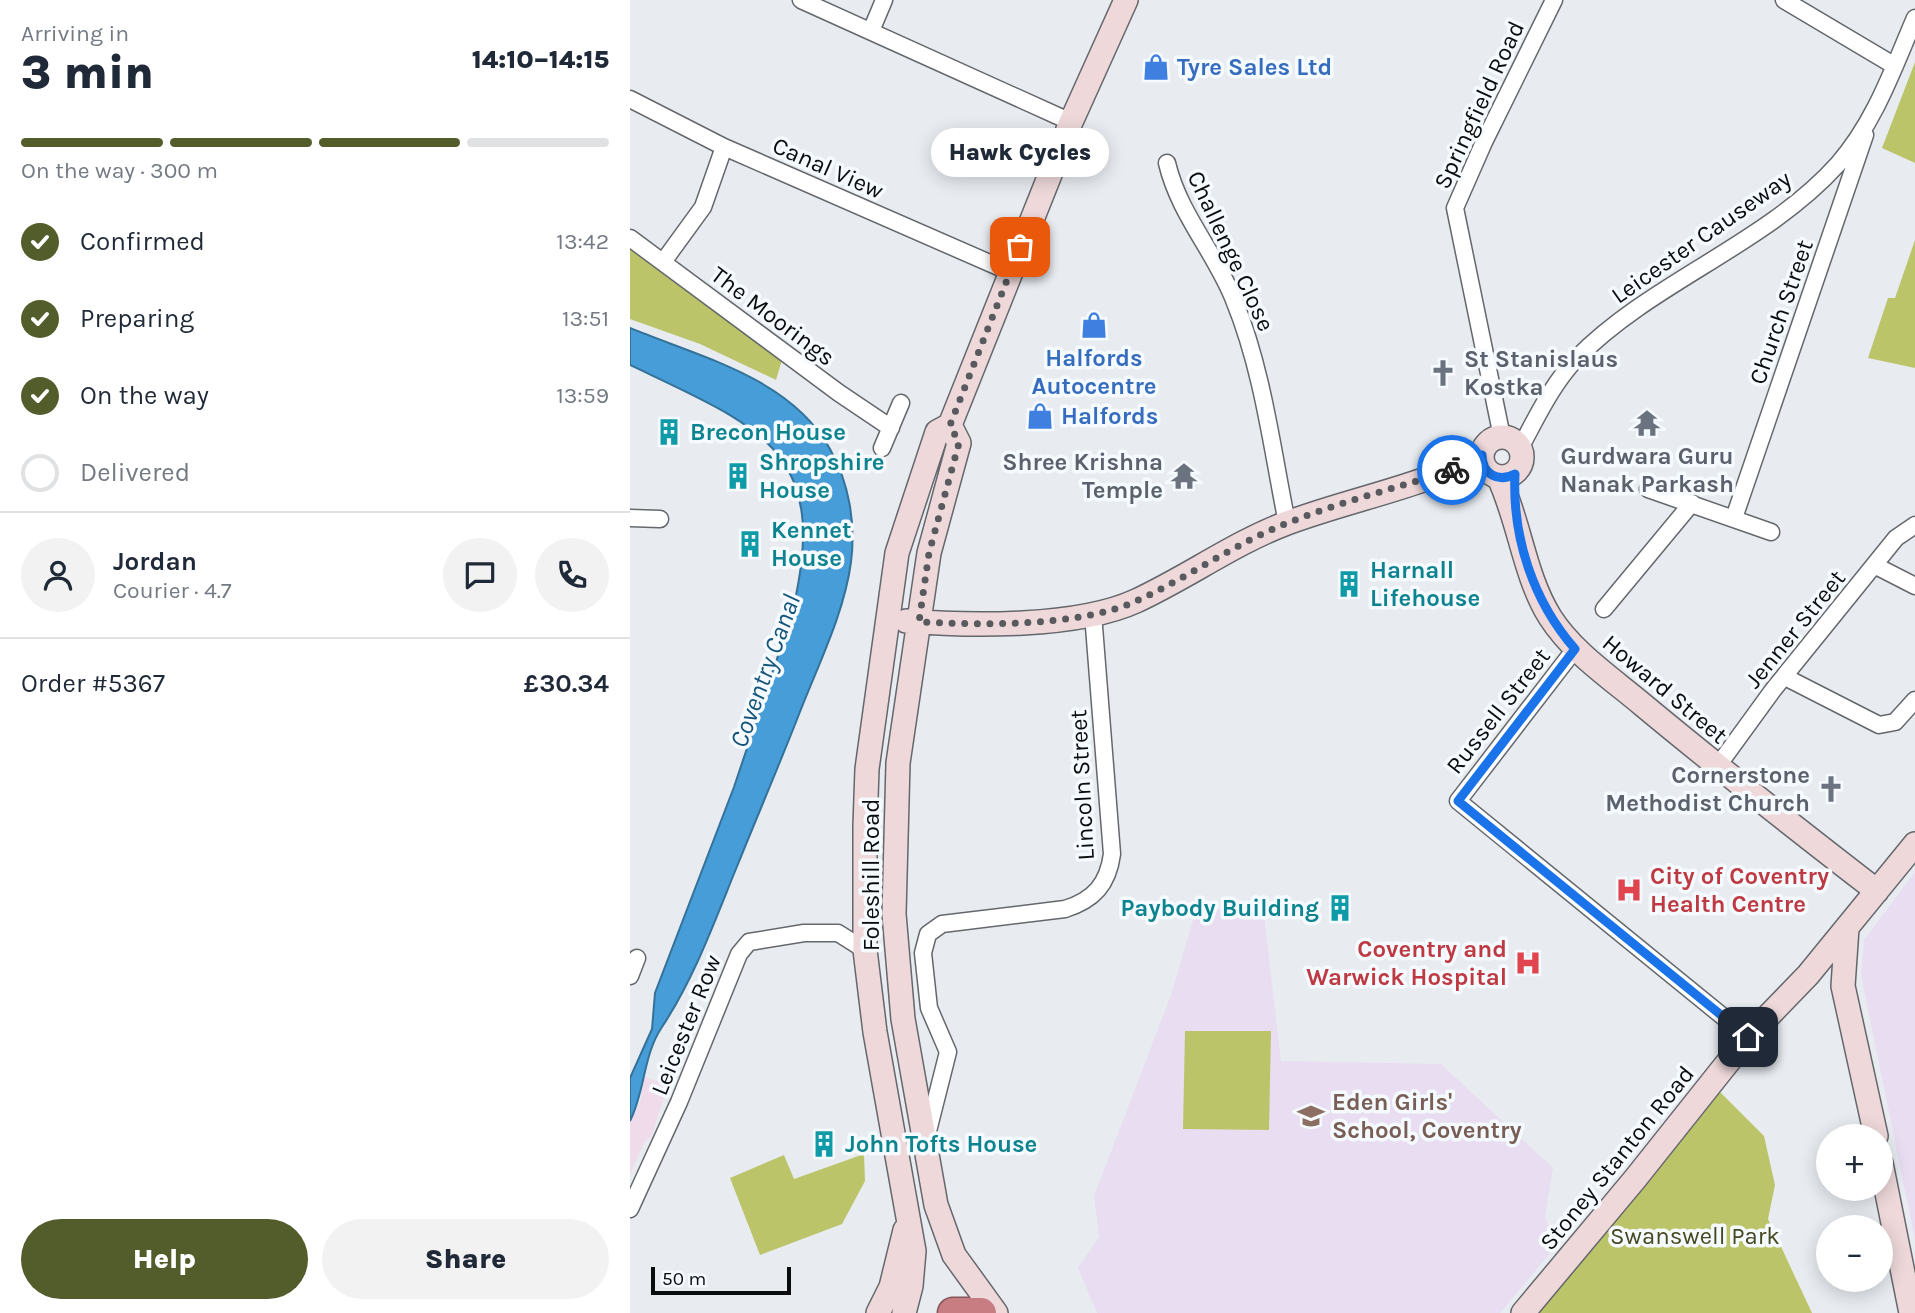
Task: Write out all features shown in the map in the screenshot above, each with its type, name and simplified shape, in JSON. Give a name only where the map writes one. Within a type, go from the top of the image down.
[{"type":"highway","points":[[953,1313],[981,1313]]},
{"type":"main road","name":"Foleshill Road","points":[[904,1313],[911,1286],[914,1251],[875,1032],[863,910],[867,769],[897,553],[937,432],[950,425],[1071,122],[1126,0]]},
{"type":"main road","name":"Foleshill Road","points":[[950,425],[959,443],[929,553],[898,763],[894,879],[903,1019],[945,1235],[968,1278],[996,1313]]},
{"type":"main road","points":[[886,619],[963,624],[1093,614],[1136,601],[1245,542],[1287,523],[1453,470],[1495,469],[1522,464],[1511,442],[1487,443],[1495,469]]},
{"type":"main road","name":"Howard Street","points":[[1495,469],[1514,509],[1530,573],[1539,596],[1550,617],[1575,649],[1717,767],[1877,891]]},
{"type":"main road","name":"Stoney Stanton Road","points":[[1522,1313],[1635,1180],[1748,1037],[1808,975],[1915,844]]},
{"type":"main road","points":[[1847,928],[1843,986],[1873,1124]]},
{"type":"main road","points":[[1808,975],[1818,967],[1830,968],[1843,986]]},
{"type":"main road","points":[[1889,1201],[1911,1313]]},
{"type":"main road","points":[[878,1313],[891,1287],[909,1215]]},
{"type":"street","points":[[801,0],[1071,122]]},
{"type":"street","points":[[871,31],[884,0]]},
{"type":"street","name":"Springfield Road","points":[[1511,442],[1455,208],[1484,142],[1554,0]]},
{"type":"street","points":[[1784,0],[1904,56]]},
{"type":"street","name":"Leicester Causeway","points":[[1511,442],[1559,380],[1593,343],[1793,205],[1837,164],[1871,120],[1904,56],[1915,18]]},
{"type":"street","name":"Canal View","points":[[630,99],[724,147],[1010,272]]},
{"type":"street","name":"Church Street","points":[[1734,519],[1871,120]]},
{"type":"street","points":[[663,262],[703,208],[724,147]]},
{"type":"street","name":"Challenge Close","points":[[1167,163],[1173,191],[1228,287],[1253,351],[1287,523]]},
{"type":"street","name":"The Moorings","points":[[630,239],[839,393],[891,428]]},
{"type":"street","points":[[882,448],[901,403]]},
{"type":"street","points":[[1648,489],[1771,532]]},
{"type":"street","points":[[1604,609],[1692,503]]},
{"type":"street","points":[[630,518],[660,519]]},
{"type":"street","name":"Jenner Street","points":[[1717,767],[1896,538],[1915,526]]},
{"type":"street","points":[[1876,566],[1915,586]]},
{"type":"street","name":"Lincoln Street","points":[[926,1140],[948,1052],[929,1008],[923,953],[928,934],[942,924],[1065,909],[1081,904],[1106,882],[1112,854],[1093,614]]},
{"type":"street","name":"Russell Street","points":[[1575,649],[1458,801],[1748,1037]]},
{"type":"street","points":[[1785,677],[1879,726],[1895,722],[1915,701]]},
{"type":"street","points":[[863,910],[838,933],[865,950]]},
{"type":"street","name":"Leicester Row","points":[[630,1209],[684,1090],[739,954],[749,942],[838,933]]},
{"type":"street","points":[[630,976],[637,958]]},
{"type":"shaded area","points":[[1915,872],[1915,1240],[1861,975],[1864,940]]},
{"type":"shaded area","name":"Eden Girls' School, Coventry","points":[[1263,907],[1281,1061],[1441,1064],[1553,1168],[1545,1217],[1556,1246],[1500,1313],[1097,1313],[1078,1268],[1099,1237],[1094,1196],[1171,995],[1196,910]]},
{"type":"shaded area","points":[[642,1076],[668,1085],[652,1135],[644,1143],[630,1174],[630,1123],[641,1099]]},
{"type":"green space","points":[[1915,62],[1915,163],[1882,148]]},
{"type":"green space","points":[[1915,240],[1915,368],[1868,358],[1888,298],[1895,298]]},
{"type":"green space","points":[[630,241],[782,360],[776,380],[700,344],[630,319]]},
{"type":"green space","points":[[1185,1031],[1271,1031],[1269,1130],[1183,1129]]},
{"type":"green space","name":"Swanswell Park","points":[[1719,1091],[1764,1136],[1775,1185],[1768,1219],[1812,1313],[1532,1313]]},
{"type":"green space","points":[[864,1154],[865,1181],[842,1224],[760,1255],[730,1178],[784,1155],[794,1179]]},
{"type":"water","name":"Coventry Canal","points":[[630,328],[742,373],[792,404],[813,425],[837,462],[850,504],[852,547],[842,603],[828,643],[704,948],[651,1049],[639,1098],[630,1121],[630,1078],[652,1029],[655,993],[734,787],[791,617],[802,561],[802,516],[793,480],[776,452],[750,428],[717,407],[630,365]]},
{"type":"way so far","points":[[1020,247],[950,425],[959,443],[940,504],[929,553],[919,622],[963,624],[1018,621],[1078,617],[1108,611],[1136,601],[1245,542],[1287,523],[1452,470]]},
{"type":"place","name":"Tyre Sales Ltd","points":[[1156,67]]},
{"type":"place","name":"Hawk Cycles","points":[[1020,247]]},
{"type":"place","name":"Halfords Autocentre","points":[[1094,325]]},
{"type":"place","name":"St Stanislaus Kostka","points":[[1443,373]]},
{"type":"place","name":"Halfords","points":[[1040,416]]},
{"type":"place","name":"Gurdwara Guru Nanak Parkash","points":[[1647,423]]},
{"type":"place","name":"Brecon House","points":[[669,432]]},
{"type":"place","name":"Shropshire House","points":[[738,476]]},
{"type":"place","name":"Shree Krishna Temple","points":[[1184,476]]},
{"type":"place","name":"Kennet House","points":[[750,544]]},
{"type":"place","name":"Harnall Lifehouse","points":[[1349,584]]},
{"type":"place","name":"Cornerstone Methodist Church","points":[[1831,789]]},
{"type":"place","name":"City of Coventry Health Centre","points":[[1629,890]]},
{"type":"place","name":"Paybody Building","points":[[1340,908]]},
{"type":"place","name":"Coventry and Warwick Hospital","points":[[1528,963]]},
{"type":"place","name":"Eden Girls' School, Coventry","points":[[1311,1116]]},
{"type":"place","name":"John Tofts House","points":[[824,1144]]},
{"type":"route","points":[[1452,470],[1482,455],[1482,464],[1493,476],[1505,478],[1515,474],[1514,509],[1530,573],[1550,617],[1575,649],[1458,801],[1748,1037]]}]
